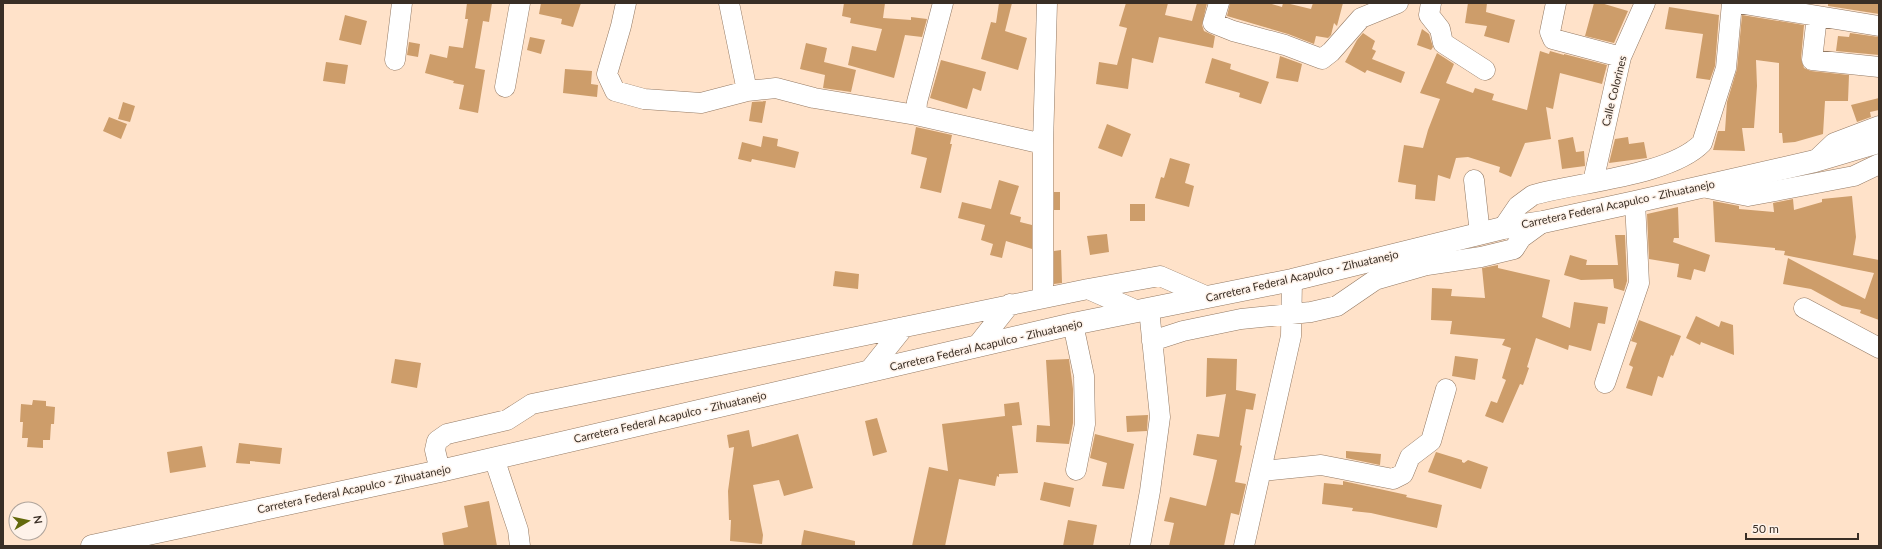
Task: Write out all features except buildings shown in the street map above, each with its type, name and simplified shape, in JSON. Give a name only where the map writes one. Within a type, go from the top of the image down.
[{"type":"main road","name":"Carretera Federal Acapulco - Zihuatanejo","points":[[92,546],[440,471],[1073,324],[1292,280],[1503,228],[1543,222],[1815,161],[1879,142]]},
{"type":"street","points":[[395,60],[402,3]]},
{"type":"street","points":[[505,87],[520,3]]},
{"type":"street","points":[[626,3],[607,74],[615,91],[644,100],[701,102],[747,91],[776,88],[814,98],[916,115],[1043,144]]},
{"type":"street","points":[[730,3],[747,91]]},
{"type":"street","points":[[916,115],[917,102],[943,3]]},
{"type":"street","points":[[1042,297],[1043,144],[1046,8],[1048,3]]},
{"type":"street","points":[[1219,3],[1213,23],[1233,31],[1285,45],[1322,59],[1331,52],[1361,18],[1398,3]]},
{"type":"street","points":[[1431,3],[1429,15],[1440,29],[1443,43],[1485,70]]},
{"type":"street","points":[[1556,3],[1550,32],[1553,39],[1621,57]]},
{"type":"street","name":"Calle Colorines","points":[[1592,182],[1621,57],[1645,3]]},
{"type":"street","points":[[1503,228],[1518,206],[1532,195],[1653,169],[1694,151],[1702,143],[1726,68],[1732,3]]},
{"type":"street","points":[[1738,3],[1879,26]]},
{"type":"street","points":[[1817,16],[1812,60],[1879,67]]},
{"type":"street","points":[[1815,161],[1834,143],[1879,126]]},
{"type":"street","points":[[1700,187],[1748,196],[1854,176],[1879,164]]},
{"type":"street","points":[[1474,180],[1480,234]]},
{"type":"street","points":[[1605,383],[1639,283],[1635,202]]},
{"type":"street","points":[[1152,341],[1183,331],[1241,319],[1290,315],[1337,306],[1375,280],[1427,266],[1481,257],[1514,249],[1521,238],[1543,222]]},
{"type":"street","points":[[440,471],[435,450],[437,441],[447,434],[507,420],[532,404],[1042,297],[1160,276],[1208,298]]},
{"type":"street","points":[[1244,546],[1291,336],[1290,315],[1292,280]]},
{"type":"street","points":[[1088,289],[1144,310],[1152,341],[1160,417],[1150,491],[1140,546]]},
{"type":"street","points":[[976,347],[1010,304]]},
{"type":"street","points":[[1804,308],[1879,348]]},
{"type":"street","points":[[1073,324],[1084,384],[1085,424],[1076,470]]},
{"type":"street","points":[[868,372],[904,327]]},
{"type":"street","points":[[1262,471],[1322,465],[1393,479],[1403,474],[1410,457],[1431,441],[1446,389]]},
{"type":"street","points":[[494,458],[518,530],[520,546]]}]
